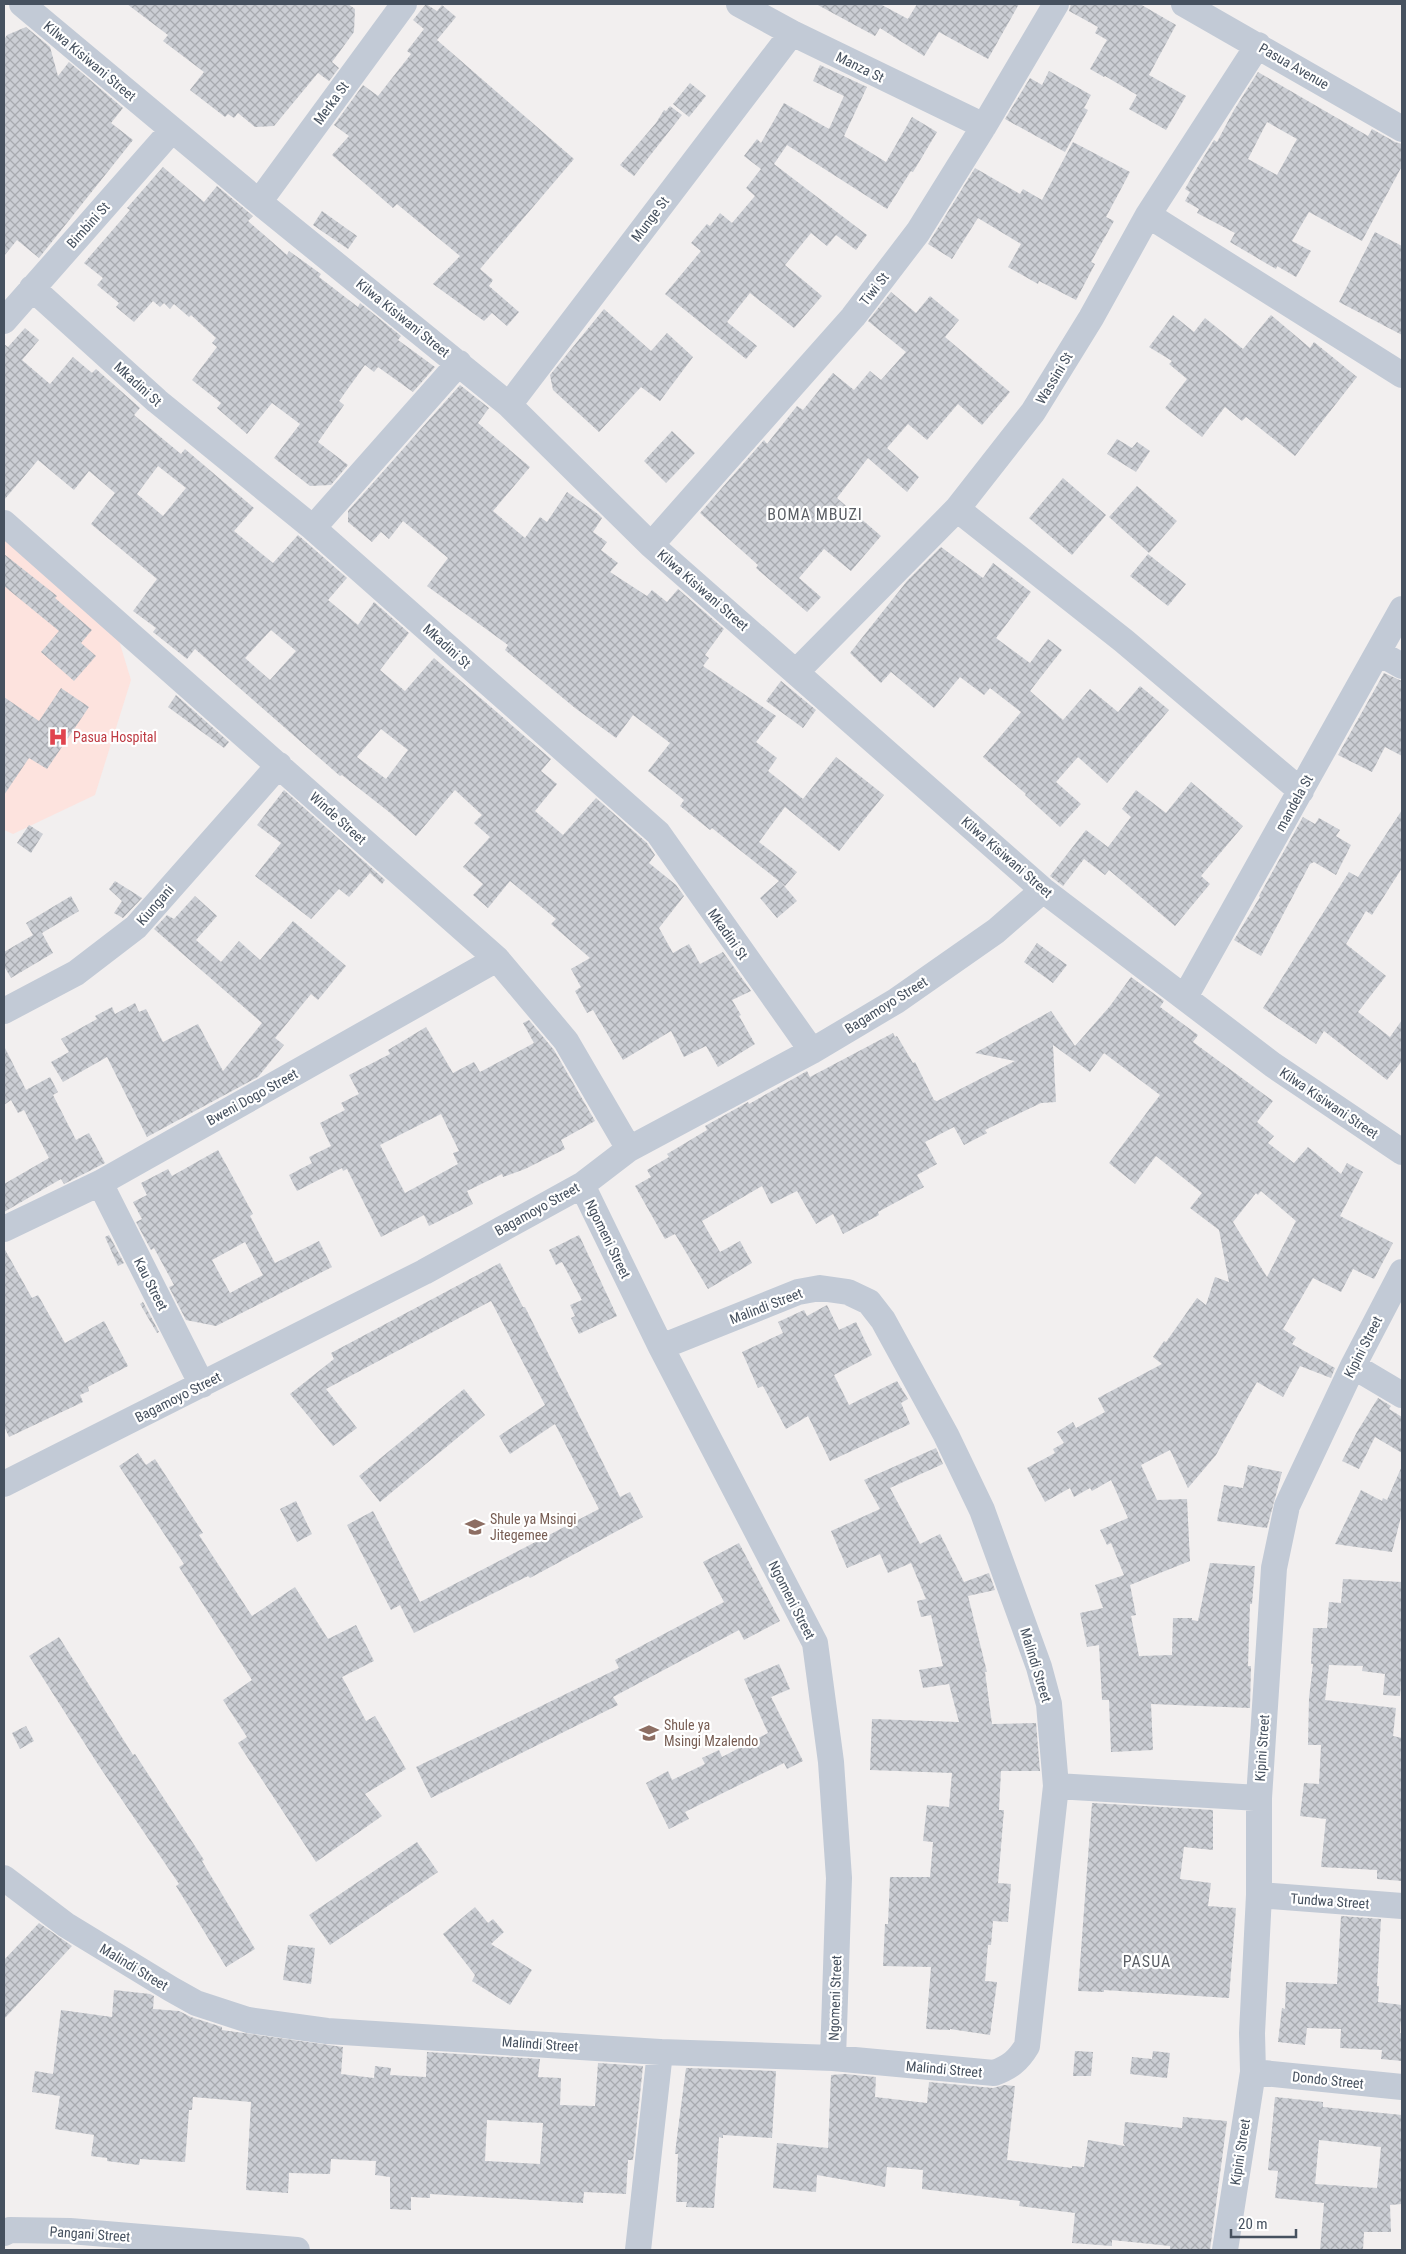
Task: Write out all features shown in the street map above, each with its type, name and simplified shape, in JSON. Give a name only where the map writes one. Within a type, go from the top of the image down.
[{"type":"street","name":"Kilwa Kisiwani Street","points":[[22,4],[259,202],[509,405],[651,545],[797,671],[1043,890],[1273,1066],[1402,1152]]},
{"type":"street","name":"Manza St","points":[[739,4],[792,33],[984,126]]},
{"type":"street","name":"Tiwi St","points":[[651,545],[853,317],[918,232],[984,126],[1056,4]]},
{"type":"street","name":"Pasua Avenue","points":[[1184,4],[1402,129]]},
{"type":"street","name":"Merka St","points":[[259,202],[394,7]]},
{"type":"street","name":"Munge St","points":[[509,405],[792,33]]},
{"type":"street","name":"Wassini St","points":[[797,671],[957,509],[1033,412],[1091,318],[1148,215],[1258,45]]},
{"type":"street","name":"Bimbini St","points":[[4,321],[172,130]]},
{"type":"street","points":[[1148,215],[1402,375]]},
{"type":"street","name":"Mkadini St","points":[[32,288],[157,402],[313,528],[658,833],[812,1051]]},
{"type":"street","points":[[313,528],[459,363]]},
{"type":"street","points":[[957,509],[1124,641],[1301,791]]},
{"type":"street","name":"Winde Street","points":[[4,524],[497,959],[566,1041],[629,1149]]},
{"type":"street","name":"mandela St","points":[[1185,997],[1402,609]]},
{"type":"street","points":[[1379,653],[1402,666]]},
{"type":"street","name":"Kiungani","points":[[4,1011],[76,973],[136,927],[279,765]]},
{"type":"street","name":"Bagamoyo Street","points":[[4,1484],[424,1272],[582,1184],[629,1149],[812,1051],[896,1001],[988,937],[1043,890]]},
{"type":"street","name":"Bweni Dogo Street","points":[[4,1229],[100,1183],[497,959]]},
{"type":"street","name":"Kau Street","points":[[100,1183],[202,1385]]},
{"type":"street","name":"Ngomeni Street","points":[[582,1184],[661,1347],[815,1643],[831,1762],[840,1878],[833,2058]]},
{"type":"street","name":"Kipini Street","points":[[1225,2250],[1253,2072],[1252,2033],[1259,1895],[1259,1798],[1274,1568],[1288,1506],[1353,1366],[1402,1272]]},
{"type":"street","name":"Malindi Street","points":[[4,1878],[66,1925],[171,1989],[196,2003],[248,2020],[327,2031],[660,2052],[833,2058],[994,2073],[1009,2068],[1019,2059],[1028,2046],[1056,1786],[1049,1704],[1039,1667],[982,1510],[946,1436],[888,1328],[869,1302],[848,1292],[820,1288],[798,1292],[661,1347]]},
{"type":"street","points":[[1353,1366],[1402,1394]]},
{"type":"street","points":[[1056,1786],[1259,1798]]},
{"type":"street","name":"Tundwa Street","points":[[1259,1895],[1402,1906]]},
{"type":"street","points":[[638,2250],[660,2052]]},
{"type":"street","name":"Dondo Street","points":[[1253,2072],[1402,2088]]},
{"type":"street","name":"Pangani Street","points":[[4,2232],[10,2230],[70,2231],[297,2250]]},
{"type":"shaded area","name":"Pasua Hospital","points":[[4,535],[117,634],[131,680],[95,795],[13,834],[4,830]]},
{"type":"building","points":[[127,4],[348,4],[355,9],[354,32],[332,62],[339,68],[329,81],[318,73],[274,126],[255,127],[238,113],[234,118],[228,114],[225,117],[190,90],[204,72],[163,41],[168,35]]},
{"type":"building","points":[[426,4],[437,11],[442,5],[456,17],[437,40],[574,159],[480,269],[493,280],[489,286],[519,312],[507,326],[492,313],[484,321],[433,284],[460,256],[397,204],[393,208],[332,155],[349,136],[334,125],[363,85],[378,96],[411,54],[407,51],[424,29],[413,20]]},
{"type":"building","points":[[816,4],[880,4],[908,19],[917,4],[1019,4],[988,59],[939,32],[924,56],[880,28],[875,36]]},
{"type":"building","points":[[1071,4],[1140,4],[1176,25],[1149,75],[1186,96],[1166,130],[1129,109],[1137,95],[1090,69],[1107,40],[1095,33],[1098,27],[1069,11]]},
{"type":"building","points":[[26,27],[50,47],[58,76],[69,62],[123,108],[111,123],[133,140],[39,258],[17,240],[4,256],[4,40],[7,35]]},
{"type":"building","points":[[820,65],[867,87],[844,136],[886,162],[912,117],[937,132],[913,172],[911,171],[887,209],[787,145],[774,164],[867,235],[856,250],[836,235],[827,246],[811,233],[785,265],[822,296],[794,328],[750,293],[727,322],[757,346],[746,359],[665,294],[701,251],[691,243],[707,224],[710,226],[720,213],[732,223],[755,196],[746,188],[761,169],[744,156],[757,139],[761,143],[784,103],[829,129],[844,96],[813,81]]},
{"type":"building","points":[[1049,71],[1091,95],[1084,108],[1088,110],[1065,152],[1005,119],[1030,78],[1042,85]]},
{"type":"building","points":[[1258,72],[1368,136],[1372,129],[1402,144],[1402,166],[1362,241],[1309,212],[1292,241],[1311,251],[1296,277],[1277,266],[1276,269],[1230,242],[1235,233],[1197,213],[1199,209],[1185,201],[1190,192],[1185,189],[1214,140],[1217,142],[1234,110]],"holes":[[[1267,122],[1297,139],[1277,175],[1248,159]]]},
{"type":"building","points":[[690,83],[706,96],[689,117],[673,104]]},
{"type":"building","points":[[670,106],[682,115],[634,176],[620,165],[656,123],[664,110],[666,111]]},
{"type":"building","points":[[1073,142],[1130,172],[1106,217],[1114,221],[1091,262],[1095,264],[1076,300],[1039,281],[1038,284],[1008,267],[1021,244],[978,218],[952,259],[928,244],[975,168],[1020,194],[1023,189],[1042,200]]},
{"type":"building","points":[[163,167],[204,202],[217,186],[253,216],[248,221],[287,255],[289,251],[321,274],[319,277],[358,307],[360,303],[401,336],[398,340],[435,367],[413,392],[378,367],[374,372],[365,365],[339,401],[344,405],[318,442],[348,465],[331,485],[310,486],[274,458],[300,424],[272,403],[247,434],[217,408],[221,403],[192,380],[217,347],[212,343],[216,338],[191,315],[189,317],[174,304],[170,309],[164,303],[160,307],[153,301],[134,322],[116,307],[119,303],[97,285],[103,278],[84,263],[130,210],[127,208]]},
{"type":"building","points":[[322,211],[357,236],[348,249],[313,225]]},
{"type":"building","points":[[1375,232],[1402,246],[1402,335],[1339,302]]},
{"type":"building","points":[[891,292],[916,313],[930,296],[959,320],[945,337],[1010,392],[982,425],[958,404],[927,440],[908,424],[887,448],[919,477],[907,492],[868,458],[837,498],[881,536],[851,571],[824,549],[799,578],[821,597],[807,612],[756,568],[758,565],[700,513],[764,440],[767,444],[797,406],[803,410],[833,373],[854,390],[870,371],[881,380],[906,352],[868,321]]},
{"type":"building","points":[[604,309],[651,351],[667,333],[693,357],[660,401],[641,387],[599,432],[553,390],[550,375]]},
{"type":"building","points":[[1173,315],[1194,332],[1205,318],[1243,349],[1271,315],[1310,348],[1314,342],[1357,377],[1295,456],[1246,417],[1242,421],[1225,407],[1202,437],[1165,408],[1187,379],[1169,364],[1172,361],[1149,347]]},
{"type":"building","points":[[25,328],[39,340],[22,360],[50,384],[73,357],[92,373],[96,369],[140,408],[134,415],[181,454],[185,449],[254,508],[234,531],[273,563],[298,535],[347,578],[328,600],[358,625],[374,602],[409,633],[380,670],[405,691],[434,658],[551,759],[541,771],[557,784],[535,811],[563,835],[596,798],[647,843],[655,855],[649,863],[676,885],[684,896],[659,928],[673,953],[689,944],[700,964],[723,952],[751,991],[732,1000],[755,1044],[718,1067],[706,1046],[684,1057],[671,1031],[623,1060],[593,1010],[587,1013],[575,991],[581,987],[571,969],[590,958],[551,924],[556,919],[510,881],[488,908],[473,895],[483,884],[463,867],[490,837],[474,823],[482,815],[455,790],[416,836],[389,812],[342,775],[340,776],[195,649],[187,659],[153,632],[156,628],[133,611],[157,579],[91,524],[115,493],[89,471],[74,490],[38,460],[4,500],[4,344],[8,347]],"holes":[[[158,466],[186,488],[163,516],[137,494]],[[271,630],[296,651],[270,680],[245,658]],[[381,729],[408,750],[386,779],[357,757]]]},
{"type":"building","points":[[460,385],[489,408],[478,423],[530,467],[493,511],[525,538],[540,517],[547,522],[567,492],[598,514],[602,518],[593,532],[607,542],[601,550],[618,563],[610,572],[647,596],[652,590],[667,602],[678,589],[724,629],[705,655],[709,658],[703,666],[776,716],[756,742],[777,758],[768,771],[803,799],[836,757],[884,795],[839,851],[785,807],[759,842],[797,872],[785,886],[780,881],[797,901],[777,918],[760,898],[779,881],[712,828],[710,830],[680,806],[684,800],[648,771],[670,743],[633,715],[616,738],[575,708],[505,650],[508,645],[427,586],[448,558],[403,521],[389,539],[381,532],[372,542],[348,522],[348,511]]},
{"type":"building","points":[[672,431],[695,453],[666,483],[644,461]]},
{"type":"building","points":[[1117,439],[1132,448],[1137,442],[1150,451],[1136,472],[1107,454]]},
{"type":"building","points":[[1063,478],[1106,515],[1072,555],[1029,518]]},
{"type":"building","points":[[1137,486],[1177,521],[1149,553],[1109,517]]},
{"type":"building","points":[[941,547],[983,578],[993,563],[1031,592],[996,638],[1030,663],[1048,639],[1062,650],[1030,691],[1063,720],[1090,689],[1118,712],[1140,686],[1169,710],[1107,783],[1078,757],[1056,782],[1081,804],[1060,827],[1026,794],[983,757],[1021,712],[990,688],[984,695],[960,677],[934,708],[891,672],[881,683],[850,653],[907,581]]},
{"type":"building","points":[[4,554],[57,596],[55,598],[92,630],[81,643],[96,656],[74,681],[41,652],[59,631],[4,586]]},
{"type":"building","points":[[1148,554],[1186,584],[1168,606],[1130,576]]},
{"type":"building","points":[[1384,673],[1402,681],[1402,756],[1385,747],[1372,772],[1338,755]]},
{"type":"building","points":[[781,681],[816,710],[803,728],[766,701]]},
{"type":"building","points":[[61,688],[89,707],[47,769],[29,758],[4,795],[4,697],[39,721]]},
{"type":"building","points":[[176,695],[229,742],[224,748],[168,707]]},
{"type":"building","points":[[1191,782],[1243,826],[1201,876],[1210,884],[1175,926],[1109,870],[1105,875],[1084,859],[1063,886],[1050,876],[1086,830],[1108,847],[1131,817],[1122,809],[1136,790],[1166,813]]},
{"type":"building","points":[[284,790],[385,880],[382,884],[370,873],[349,897],[339,889],[311,919],[255,876],[281,843],[257,825]]},
{"type":"building","points":[[1402,810],[1402,868],[1372,915],[1366,911],[1346,944],[1386,976],[1358,1012],[1390,1037],[1402,1020],[1402,1061],[1387,1080],[1324,1031],[1316,1044],[1263,1008],[1349,872],[1358,877]]},
{"type":"building","points":[[1303,817],[1315,824],[1319,818],[1340,830],[1336,836],[1351,845],[1336,875],[1314,862],[1310,864],[1261,956],[1234,940],[1260,897]]},
{"type":"building","points":[[29,825],[43,834],[31,853],[17,843]]},
{"type":"building","points":[[115,881],[142,898],[123,918],[114,913],[122,901],[109,889]]},
{"type":"building","points":[[71,896],[79,911],[42,933],[53,953],[11,978],[4,966],[4,952],[33,935],[26,923]]},
{"type":"building","points":[[195,896],[217,916],[196,940],[221,962],[239,941],[260,960],[293,921],[346,966],[318,1000],[311,994],[275,1038],[284,1045],[258,1077],[147,1137],[107,1057],[63,1082],[51,1062],[69,1052],[61,1039],[97,1019],[95,1016],[112,1007],[115,1014],[135,1003],[139,1012],[146,1009],[163,1042],[198,1024],[223,1071],[262,1023],[154,929],[167,915],[174,919]]},
{"type":"building","points":[[1037,943],[1067,965],[1053,983],[1024,962]]},
{"type":"building","points":[[1131,977],[1164,1001],[1160,1007],[1198,1035],[1193,1042],[1273,1101],[1257,1122],[1274,1136],[1268,1143],[1294,1163],[1308,1147],[1341,1174],[1347,1163],[1363,1172],[1340,1216],[1393,1243],[1374,1279],[1353,1269],[1341,1292],[1313,1278],[1283,1329],[1296,1338],[1292,1344],[1335,1368],[1331,1378],[1300,1366],[1283,1397],[1257,1382],[1216,1455],[1188,1488],[1170,1450],[1141,1465],[1157,1500],[1187,1499],[1190,1561],[1130,1585],[1136,1615],[1131,1616],[1139,1656],[1172,1655],[1173,1618],[1192,1618],[1192,1620],[1198,1621],[1210,1563],[1255,1566],[1252,1604],[1250,1604],[1248,1666],[1251,1666],[1250,1708],[1151,1704],[1153,1750],[1111,1752],[1109,1700],[1102,1700],[1099,1645],[1087,1647],[1080,1613],[1103,1608],[1095,1585],[1124,1575],[1111,1543],[1107,1545],[1100,1530],[1128,1518],[1111,1480],[1092,1491],[1090,1488],[1074,1497],[1070,1488],[1045,1502],[1027,1468],[1055,1453],[1053,1449],[1064,1443],[1057,1432],[1073,1422],[1076,1428],[1105,1412],[1098,1398],[1162,1364],[1153,1357],[1197,1298],[1206,1305],[1215,1277],[1229,1282],[1219,1230],[1190,1208],[1202,1193],[1156,1156],[1135,1184],[1109,1163],[1160,1095],[1104,1053],[1090,1072],[1053,1045],[1056,1102],[1041,1103],[985,1130],[987,1133],[964,1145],[954,1127],[925,1142],[937,1164],[917,1175],[924,1187],[878,1212],[879,1215],[843,1234],[833,1214],[816,1224],[797,1191],[771,1204],[762,1186],[702,1221],[720,1252],[740,1241],[752,1263],[708,1289],[675,1234],[665,1239],[635,1186],[651,1177],[647,1170],[669,1157],[667,1154],[707,1130],[705,1126],[748,1102],[749,1104],[807,1071],[810,1077],[893,1033],[895,1037],[897,1036],[913,1063],[915,1062],[934,1100],[937,1101],[1015,1061],[975,1053],[1051,1011],[1075,1046],[1110,1006]],"holes":[[[1261,1191],[1296,1221],[1267,1277],[1233,1222],[1256,1193],[1258,1195]]]},
{"type":"building","points":[[529,1020],[554,1050],[595,1121],[561,1140],[565,1149],[525,1169],[503,1177],[502,1174],[467,1191],[473,1204],[429,1226],[424,1215],[381,1237],[347,1169],[343,1171],[342,1168],[297,1191],[289,1175],[312,1163],[309,1157],[331,1146],[320,1123],[345,1110],[341,1103],[359,1094],[349,1075],[390,1054],[388,1050],[426,1027],[453,1073],[474,1062],[480,1072],[534,1043],[523,1023]],"holes":[[[441,1114],[459,1151],[453,1153],[458,1164],[405,1193],[380,1145]]]},
{"type":"building","points":[[4,1046],[26,1090],[50,1077],[58,1092],[53,1095],[76,1140],[89,1133],[105,1163],[64,1184],[61,1179],[4,1212],[4,1184],[49,1158],[24,1110],[18,1113],[11,1100],[4,1105]]},
{"type":"building","points":[[218,1150],[253,1214],[250,1216],[275,1263],[319,1241],[332,1267],[216,1326],[186,1320],[169,1287],[174,1285],[154,1248],[151,1250],[136,1222],[142,1219],[133,1202],[147,1195],[141,1183],[168,1169],[172,1176]],"holes":[[[245,1242],[263,1275],[230,1293],[212,1260]]]},
{"type":"building","points":[[109,1235],[124,1263],[118,1266],[105,1237]]},
{"type":"building","points":[[579,1235],[617,1316],[579,1334],[571,1318],[575,1316],[570,1305],[582,1300],[562,1262],[556,1265],[549,1250]]},
{"type":"building","points":[[4,1248],[32,1298],[38,1295],[65,1343],[104,1321],[128,1366],[88,1387],[89,1391],[80,1395],[83,1402],[9,1437],[4,1426]]},
{"type":"building","points":[[500,1263],[523,1307],[525,1307],[620,1497],[630,1492],[643,1517],[530,1578],[528,1576],[414,1633],[400,1605],[391,1610],[347,1525],[373,1511],[420,1602],[599,1509],[555,1424],[510,1454],[499,1436],[545,1405],[491,1301],[326,1389],[357,1428],[333,1446],[290,1394],[334,1359],[331,1353]]},
{"type":"building","points":[[143,1302],[159,1332],[157,1333],[140,1304]]},
{"type":"building","points":[[827,1305],[839,1330],[856,1322],[872,1355],[834,1375],[849,1405],[897,1381],[908,1399],[901,1403],[910,1424],[830,1461],[808,1416],[786,1429],[763,1386],[758,1388],[742,1352],[783,1333],[778,1322],[804,1310],[807,1316]]},
{"type":"building","points":[[464,1389],[485,1415],[380,1502],[359,1476]]},
{"type":"building","points":[[1378,1398],[1391,1406],[1389,1409],[1402,1417],[1402,1453],[1375,1437],[1359,1469],[1342,1461]]},
{"type":"building","points":[[936,1448],[943,1464],[890,1488],[920,1544],[940,1534],[964,1582],[989,1573],[995,1590],[968,1596],[987,1672],[985,1672],[992,1724],[1036,1723],[1040,1771],[1001,1771],[999,1810],[1004,1810],[998,1883],[1011,1884],[1008,1922],[993,1921],[991,1945],[988,1945],[985,1981],[997,1982],[990,2035],[950,2029],[926,2029],[931,1967],[883,1966],[885,1924],[888,1924],[890,1877],[930,1877],[933,1842],[923,1841],[927,1805],[949,1807],[952,1773],[870,1770],[872,1719],[959,1722],[949,1684],[923,1688],[919,1670],[943,1666],[931,1615],[921,1617],[917,1601],[926,1599],[911,1563],[888,1573],[880,1554],[847,1568],[831,1531],[880,1509],[864,1480]]},
{"type":"building","points":[[138,1453],[146,1465],[155,1459],[203,1533],[199,1535],[252,1616],[295,1587],[328,1639],[356,1625],[374,1661],[342,1677],[366,1721],[375,1716],[406,1769],[365,1794],[382,1816],[316,1862],[238,1743],[247,1737],[223,1700],[252,1680],[179,1567],[184,1564],[119,1466]]},
{"type":"building","points":[[1248,1465],[1282,1472],[1267,1528],[1217,1521],[1224,1485],[1243,1488]]},
{"type":"building","points":[[1402,1466],[1402,1513],[1392,1552],[1335,1544],[1361,1490],[1382,1501],[1383,1498],[1387,1500]]},
{"type":"building","points":[[296,1501],[312,1534],[297,1542],[280,1509]]},
{"type":"building","points":[[739,1543],[780,1621],[744,1640],[739,1630],[613,1697],[618,1705],[431,1798],[416,1767],[619,1668],[615,1660],[724,1602],[703,1562]]},
{"type":"building","points":[[1343,1579],[1402,1582],[1402,1673],[1400,1696],[1383,1695],[1385,1674],[1362,1671],[1363,1666],[1329,1665],[1325,1700],[1396,1708],[1393,1736],[1402,1738],[1402,1881],[1377,1879],[1377,1870],[1321,1867],[1326,1819],[1300,1816],[1304,1783],[1319,1784],[1321,1745],[1308,1745],[1309,1698],[1313,1664],[1311,1664],[1313,1628],[1327,1628],[1329,1602],[1341,1603]]},
{"type":"building","points":[[59,1637],[133,1755],[135,1754],[204,1860],[202,1861],[255,1949],[226,1967],[176,1886],[179,1884],[99,1766],[29,1656]]},
{"type":"building","points":[[779,1664],[790,1689],[771,1697],[803,1761],[787,1769],[784,1763],[685,1812],[689,1819],[669,1829],[646,1783],[668,1771],[672,1780],[705,1764],[702,1758],[719,1750],[722,1757],[768,1733],[744,1679]]},
{"type":"building","points":[[26,1726],[34,1741],[20,1749],[12,1733]]},
{"type":"building","points":[[1092,1803],[1213,1810],[1213,1850],[1184,1847],[1180,1879],[1211,1883],[1208,1906],[1236,1908],[1229,1998],[1104,1990],[1104,1992],[1078,1991]]},
{"type":"building","points":[[417,1842],[438,1872],[330,1945],[309,1915]]},
{"type":"building","points":[[475,1907],[488,1923],[493,1919],[504,1932],[491,1944],[532,1970],[510,2005],[472,1981],[475,1975],[443,1934]]},
{"type":"building","points":[[1341,1916],[1381,1919],[1377,1986],[1379,1986],[1378,2002],[1402,2005],[1400,2033],[1402,2033],[1402,2061],[1381,2059],[1382,2050],[1340,2048],[1341,2029],[1307,2028],[1305,2045],[1278,2042],[1282,2008],[1285,2009],[1286,1982],[1337,1984]]},
{"type":"building","points":[[39,1923],[72,1946],[4,2019],[4,1960]]},
{"type":"building","points":[[288,1945],[315,1948],[311,1984],[283,1980]]},
{"type":"building","points":[[114,1990],[150,1994],[154,1996],[153,2009],[179,2011],[222,2027],[222,2030],[343,2047],[341,2074],[374,2078],[375,2066],[391,2068],[390,2075],[426,2077],[427,2052],[540,2059],[538,2077],[561,2078],[560,2105],[595,2106],[598,2063],[643,2066],[633,2160],[628,2160],[626,2194],[584,2192],[583,2203],[430,2194],[430,2198],[411,2197],[411,2210],[390,2209],[390,2177],[375,2175],[376,2161],[331,2159],[330,2174],[289,2173],[288,2193],[246,2190],[251,2102],[193,2097],[192,2110],[189,2110],[185,2162],[140,2159],[139,2165],[107,2161],[107,2158],[91,2156],[94,2135],[55,2129],[60,2096],[32,2092],[35,2071],[53,2074],[61,2010],[112,2017]],"holes":[[[487,2120],[543,2123],[540,2164],[485,2161]]]},
{"type":"building","points":[[1075,2051],[1093,2052],[1091,2076],[1073,2076]]},
{"type":"building","points":[[1153,2051],[1170,2053],[1167,2078],[1130,2074],[1132,2057],[1152,2059]]},
{"type":"building","points":[[686,2068],[776,2071],[772,2138],[723,2135],[723,2138],[719,2137],[714,2208],[686,2207],[687,2202],[676,2202],[678,2154],[675,2154]]},
{"type":"building","points":[[845,2074],[876,2077],[875,2097],[927,2103],[929,2082],[993,2088],[1004,2085],[1015,2086],[1007,2160],[1072,2168],[1072,2166],[1084,2167],[1088,2140],[1125,2146],[1123,2143],[1125,2122],[1182,2128],[1183,2117],[1227,2121],[1210,2250],[1170,2250],[1170,2246],[1112,2240],[1112,2246],[1072,2243],[1075,2213],[1019,2206],[1020,2201],[922,2189],[923,2170],[887,2167],[885,2187],[817,2175],[816,2192],[773,2188],[777,2143],[828,2148],[831,2075]]},
{"type":"building","points":[[1275,2097],[1323,2102],[1323,2107],[1402,2115],[1402,2204],[1390,2205],[1391,2232],[1364,2232],[1363,2250],[1320,2250],[1324,2203],[1275,2198],[1278,2171],[1268,2170]],"holes":[[[1319,2140],[1381,2147],[1377,2188],[1315,2184]]]},
{"type":"place","name":"Pasua Hospital","points":[[58,737]]},
{"type":"place","name":"Shule ya Msingi Jitegemee","points":[[475,1527]]},
{"type":"place","name":"Shule ya Msingi Mzalendo","points":[[649,1733]]},
{"type":"district","name":"BOMA MBUZI","points":[[815,514]]},
{"type":"district","name":"PASUA","points":[[1147,1961]]}]
